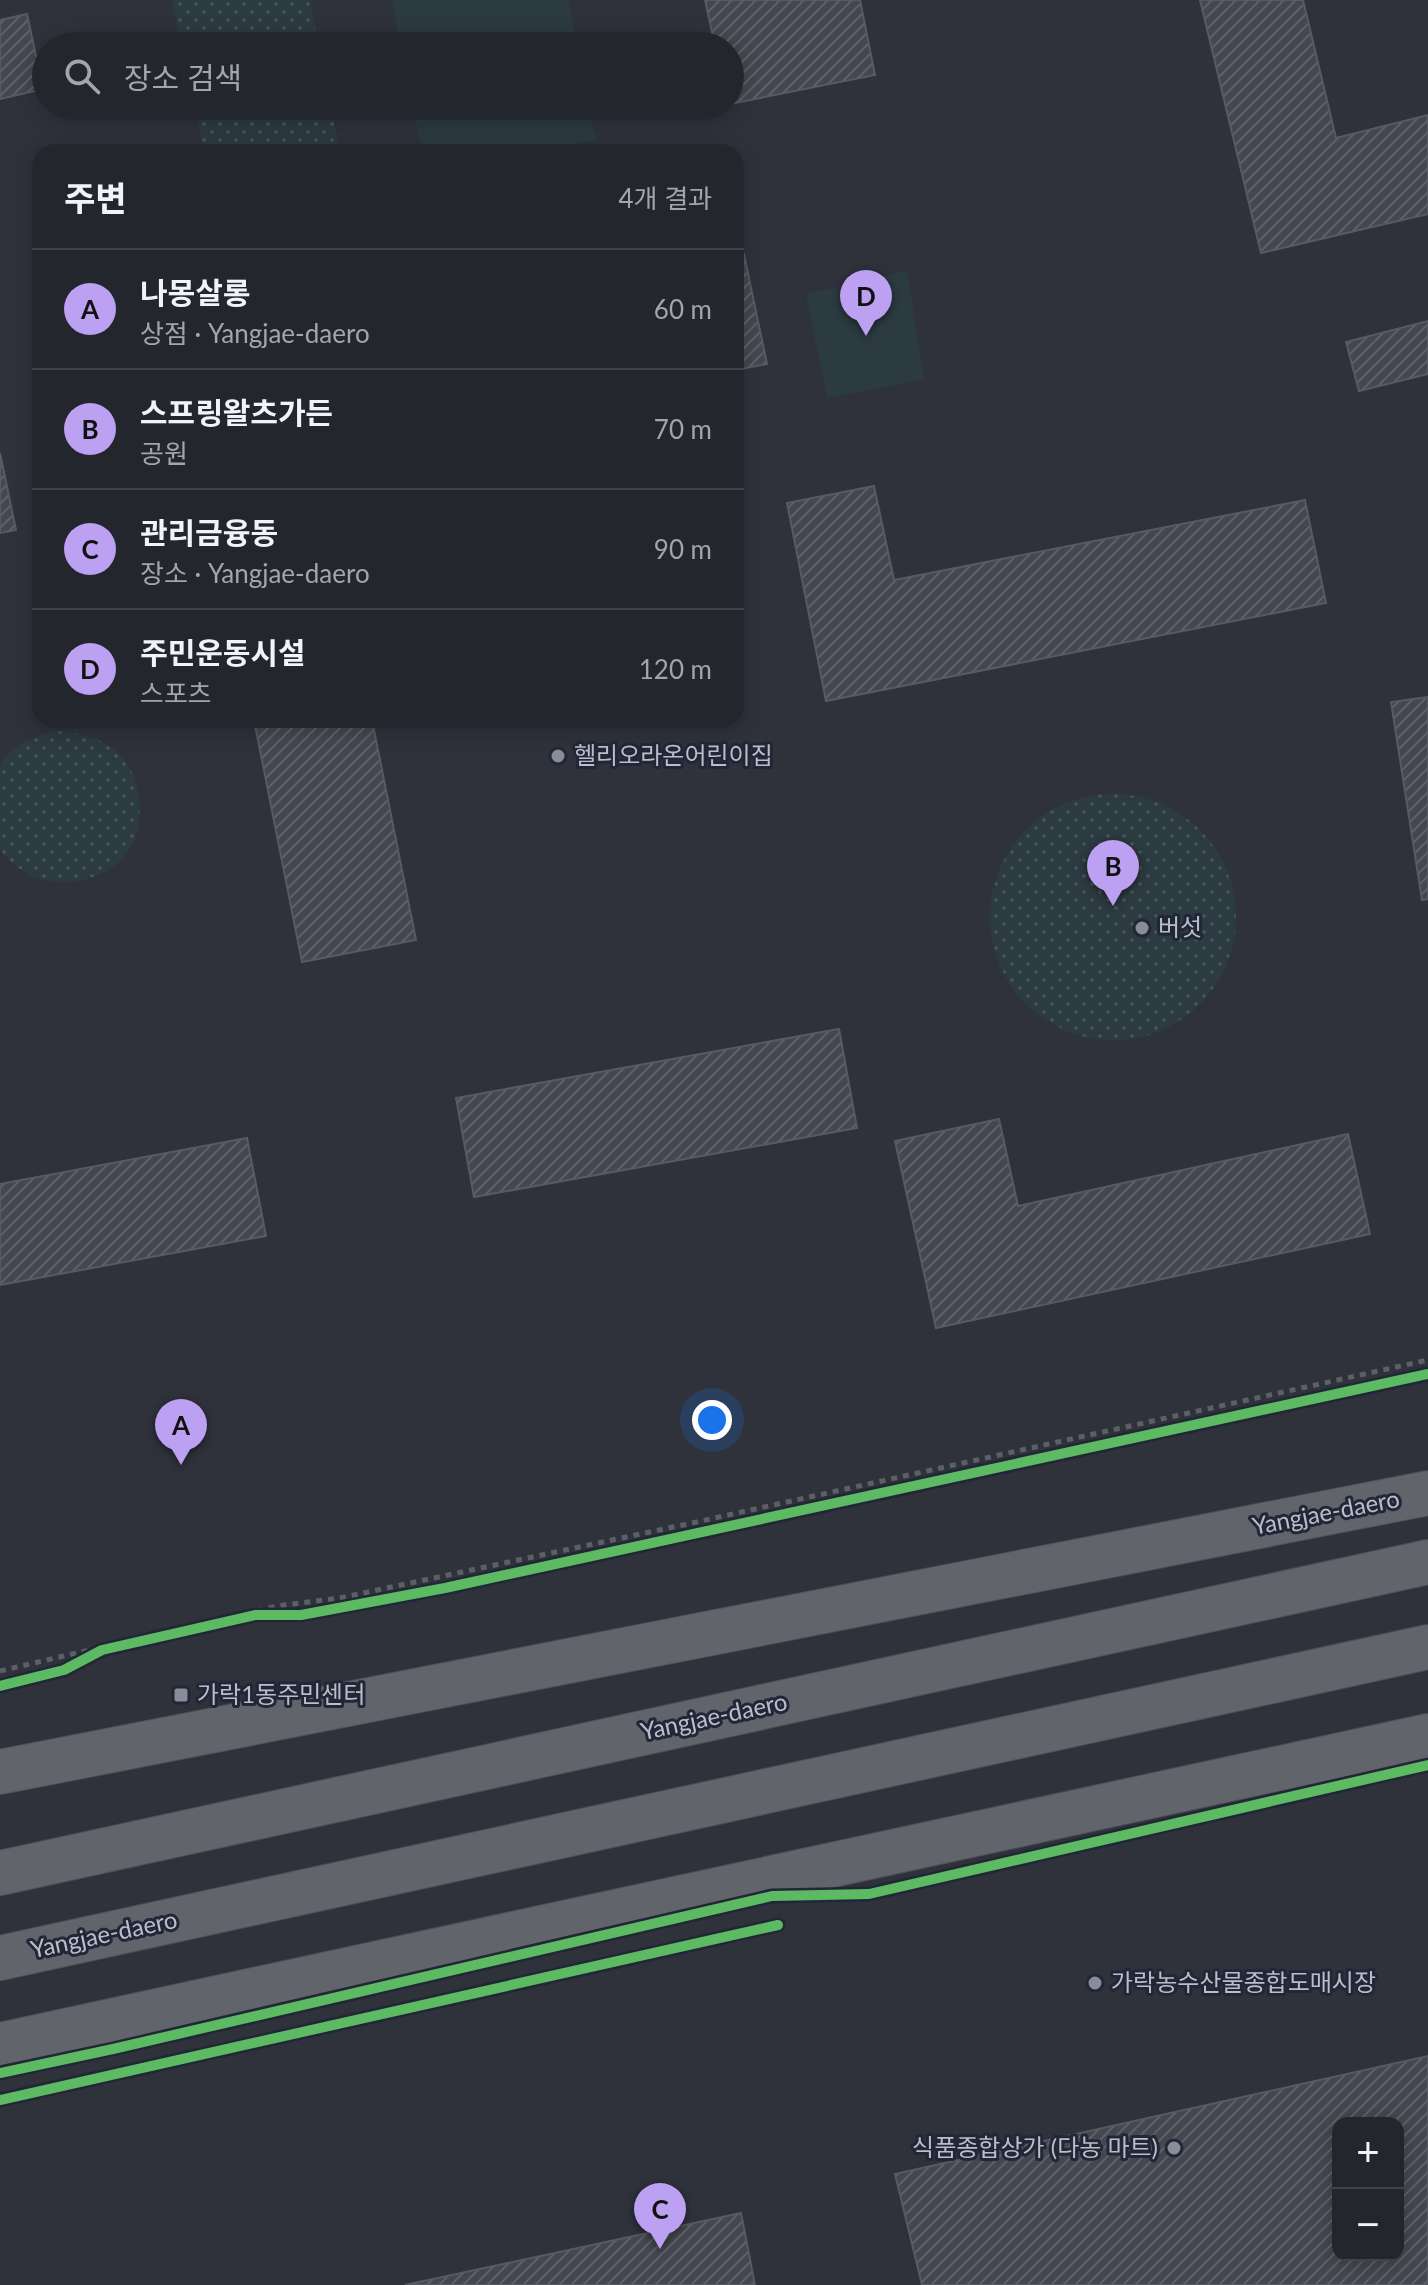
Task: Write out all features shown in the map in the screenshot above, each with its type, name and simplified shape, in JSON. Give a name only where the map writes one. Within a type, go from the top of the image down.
[{"type":"main road","name":"Yangjae-daero","points":[[0,1772],[1428,1493]]},
{"type":"main road","name":"Yangjae-daero","points":[[0,1873],[1428,1562]]},
{"type":"main road","name":"Yangjae-daero","points":[[0,1958],[1428,1647]]},
{"type":"main road","points":[[0,2045],[1428,1736]]},
{"type":"path","points":[[0,1671],[277,1606],[340,1598],[683,1525],[1428,1360]]},
{"type":"path","points":[[74,1665],[102,1650],[255,1615],[301,1615],[445,1588],[1007,1466]]},
{"type":"shaded area","points":[[172,0],[309,0],[316,32],[179,32]]},
{"type":"shaded area","points":[[392,0],[568,0],[574,32],[398,32]]},
{"type":"shaded area","points":[[198,120],[334,120],[338,144],[202,144]]},
{"type":"shaded area","points":[[416,120],[592,120],[596,140],[575,144],[420,144]]},
{"type":"shaded area","points":[[907,271],[924,379],[827,398],[806,294]]},
{"type":"shaded area","points":[[54,731],[92,737],[120,755],[130,768],[139,801],[139,822],[134,841],[124,857],[110,869],[74,881],[55,882],[37,878],[11,862],[0,847],[0,767],[3,760],[15,748]]},
{"type":"shaded area","points":[[1113,794],[1137,796],[1160,803],[1182,814],[1200,830],[1216,848],[1227,870],[1234,893],[1234,941],[1227,964],[1216,986],[1200,1004],[1182,1020],[1160,1031],[1137,1038],[1113,1040],[1089,1038],[1066,1031],[1044,1020],[1026,1004],[1010,986],[999,964],[992,941],[990,917],[992,893],[999,870],[1010,848],[1026,830],[1044,814],[1066,803],[1089,796]]},
{"type":"building","points":[[705,0],[860,0],[875,75],[744,101],[744,32],[712,32]]},
{"type":"building","points":[[1200,0],[1303,0],[1336,138],[1428,115],[1428,214],[1261,253]]},
{"type":"building","points":[[27,14],[32,37],[32,92],[0,99],[0,20]]},
{"type":"building","points":[[744,254],[767,364],[744,368]]},
{"type":"building","points":[[1428,321],[1428,374],[1359,391],[1346,342]]},
{"type":"building","points":[[0,453],[16,530],[0,533]]},
{"type":"building","points":[[874,486],[894,580],[1305,500],[1326,603],[826,701],[787,503]]},
{"type":"building","points":[[1428,697],[1428,899],[1422,900],[1391,702]]},
{"type":"building","points":[[256,728],[374,728],[416,940],[302,962]]},
{"type":"building","points":[[839,1029],[857,1128],[474,1197],[456,1098]]},
{"type":"building","points":[[999,1119],[1018,1206],[1348,1134],[1370,1234],[936,1328],[895,1141]]},
{"type":"building","points":[[247,1138],[266,1236],[0,1285],[0,1184]]},
{"type":"building","name":"식품종합상가 (다농 마트)","points":[[1428,2056],[1428,2285],[922,2285],[895,2174]]},
{"type":"building","points":[[741,2213],[755,2285],[405,2285]]},
{"type":"cycle path","points":[[0,1686],[64,1670],[102,1650],[255,1615],[301,1615],[445,1588],[1428,1374]]},
{"type":"cycle path","points":[[0,2073],[772,1896],[869,1894],[1428,1765]]},
{"type":"cycle path","points":[[0,2100],[778,1925]]},
{"type":"place","name":"주민운동시설","points":[[866,336]]},
{"type":"place","name":"헬리오라온어린이집","points":[[558,756]]},
{"type":"place","name":"스프링왈츠가든","points":[[1113,906]]},
{"type":"place","name":"버섯","points":[[1142,928]]},
{"type":"place","name":"나몽살롱","points":[[181,1465]]},
{"type":"place","name":"가락1동주민센터","points":[[181,1695]]},
{"type":"place","name":"가락농수산물종합도매시장","points":[[1095,1983]]},
{"type":"place","name":"식품종합상가 (다농 마트)","points":[[1174,2148]]},
{"type":"place","name":"관리금융동","points":[[660,2249]]}]
